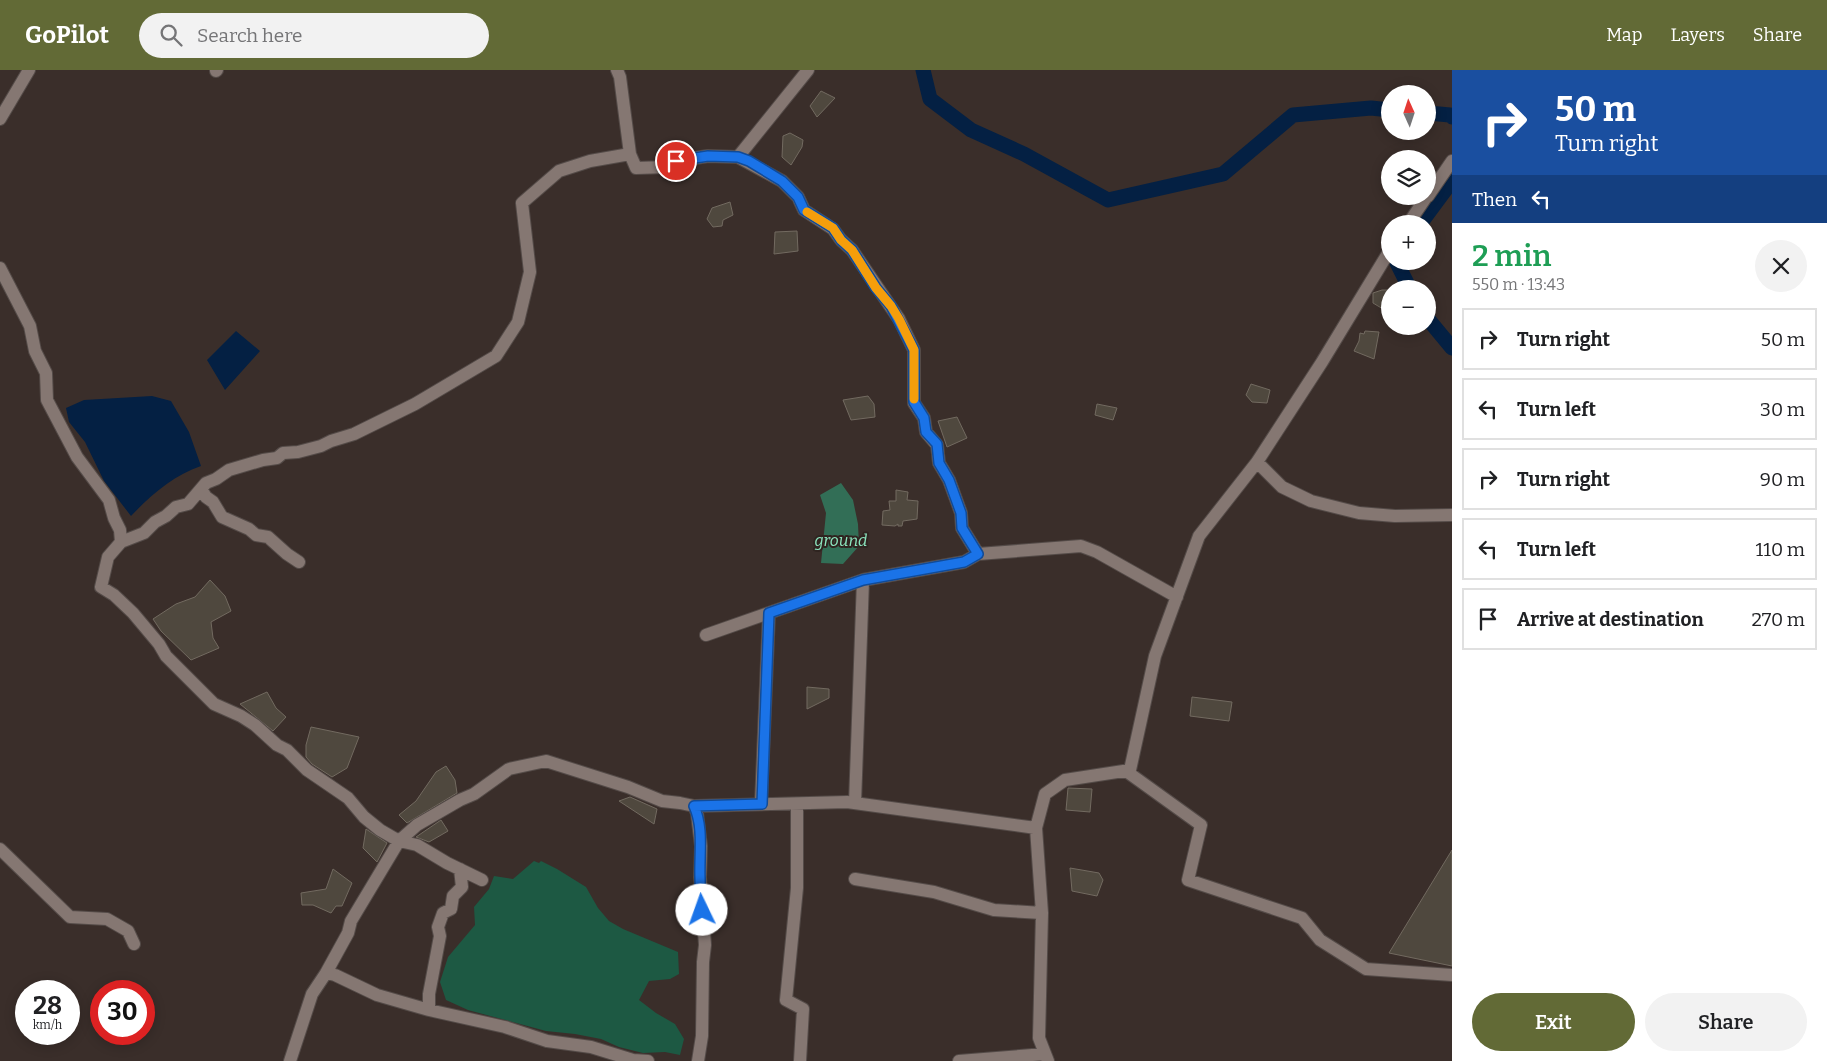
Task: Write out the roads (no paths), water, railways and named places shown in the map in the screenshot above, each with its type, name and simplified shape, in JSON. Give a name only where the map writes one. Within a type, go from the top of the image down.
[{"type":"street","points":[[0,119],[30,70]]},
{"type":"street","points":[[617,70],[620,76],[630,154],[636,168],[667,167],[676,161],[708,156],[738,157],[782,181],[798,197],[804,210],[833,228],[841,240],[852,250],[876,288],[891,306],[914,350],[914,402],[924,418],[926,432],[937,444],[939,463],[949,480],[961,513],[962,528],[978,554]]},
{"type":"street","points":[[738,157],[808,70]]},
{"type":"street","points":[[482,880],[418,845],[399,841],[380,830],[364,817],[348,798],[307,770],[287,750],[277,745],[255,725],[241,716],[214,704],[172,662],[133,613],[114,595],[101,587],[108,557],[120,542],[144,533],[155,522],[176,507],[188,504],[206,483],[229,470],[263,460],[278,458],[283,453],[298,452],[321,446],[354,434],[415,404],[496,356],[518,322],[530,272],[522,203],[559,171],[590,161],[630,154]]},
{"type":"street","points":[[1436,183],[1451,162]]},
{"type":"street","points":[[959,1061],[1046,1057],[1039,1038],[1042,913],[1036,828],[1045,794],[1065,780],[1130,770],[1156,656],[1199,536],[1257,462],[1322,362],[1381,265]]},
{"type":"street","points":[[0,268],[30,326],[34,351],[46,373],[47,400],[77,457],[109,500],[114,518],[120,530],[120,542]]},
{"type":"street","points":[[1257,462],[1282,487],[1311,501],[1359,514],[1452,516]]},
{"type":"street","points":[[201,489],[206,497],[213,502],[222,517],[249,529],[256,535],[268,537],[299,562]]},
{"type":"street","points":[[706,635],[863,580],[964,562],[978,554],[1081,546],[1097,552],[1177,597]]},
{"type":"street","points":[[855,803],[863,580]]},
{"type":"street","points":[[762,804],[769,613]]},
{"type":"street","points":[[290,1061],[312,994],[348,933],[350,921],[399,841],[417,825],[474,794],[509,769],[546,761],[628,787],[662,802],[694,806],[855,803],[1036,828]]},
{"type":"street","points":[[1126,771],[1201,824],[1188,880],[1302,918],[1320,940],[1366,969],[1452,975]]},
{"type":"street","points":[[797,804],[797,888],[786,1000],[803,1009],[800,1061]]},
{"type":"street","points":[[694,806],[697,813],[701,846],[700,877],[705,945],[702,1036],[698,1061]]},
{"type":"street","points":[[0,850],[70,917],[107,919],[128,931],[134,944]]},
{"type":"street","points":[[429,1010],[429,994],[440,936],[438,927],[443,913],[451,909],[453,896],[462,887],[460,869]]},
{"type":"street","points":[[855,879],[934,892],[994,910],[1042,913]]},
{"type":"street","points":[[326,973],[335,975],[377,995],[429,1010],[505,1027],[547,1041],[591,1047],[633,1060],[648,1061]]},
{"type":"water","points":[[236,331],[260,351],[225,390],[207,360]]},
{"type":"water","points":[[152,396],[171,401],[189,432],[201,466],[172,480],[131,516],[104,481],[85,442],[69,422],[66,408],[84,400]]},
{"type":"waterway","points":[[923,70],[930,99],[971,130],[1024,154],[1108,200],[1223,174],[1293,115],[1371,108],[1381,109]]},
{"type":"waterway","points":[[1436,114],[1450,115],[1452,117]]},
{"type":"waterway","points":[[1427,215],[1452,181]]},
{"type":"waterway","points":[[1400,270],[1406,280]]},
{"type":"waterway","points":[[1436,329],[1452,348]]},
{"type":"park label","name":"ground","points":[[841,540]]}]
